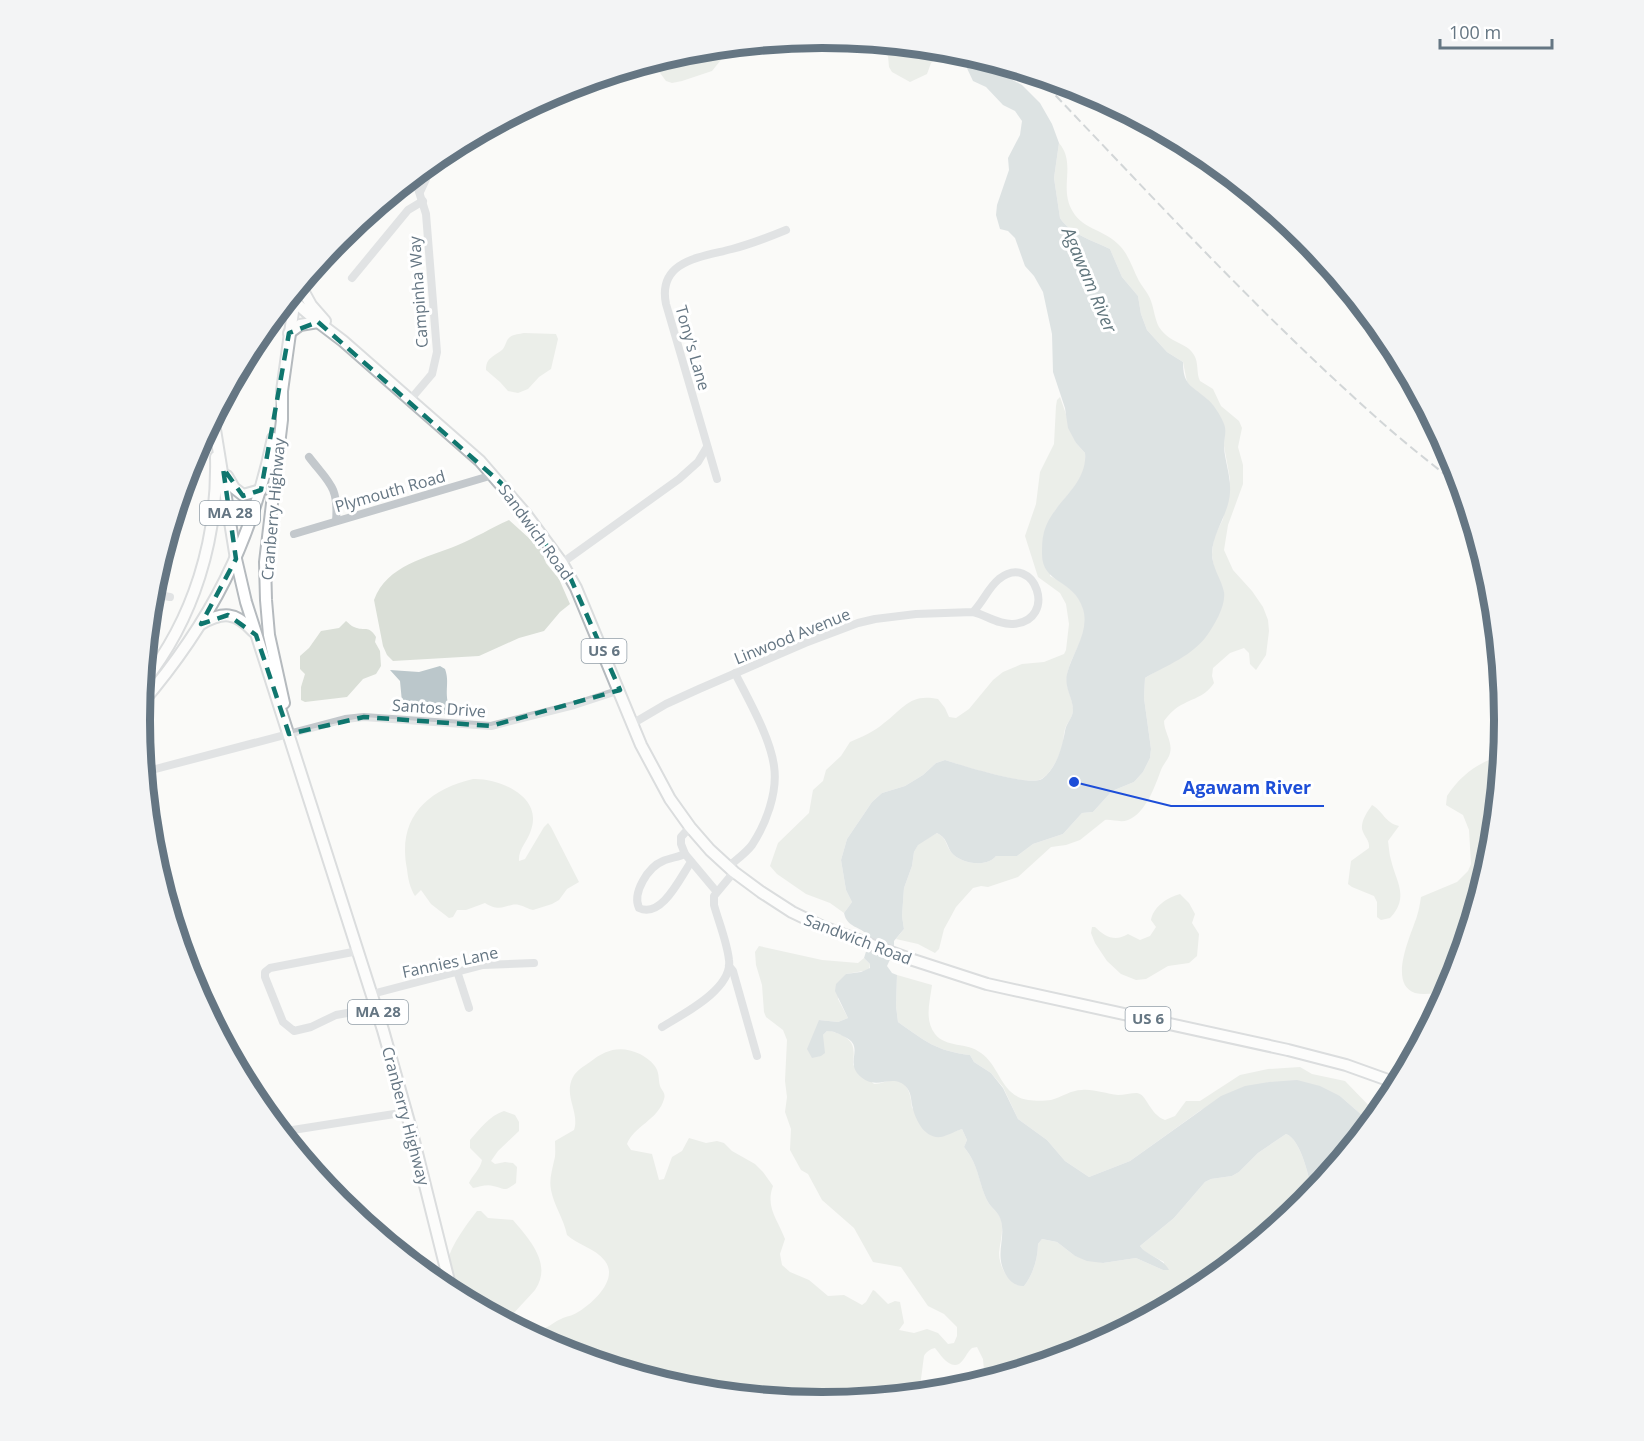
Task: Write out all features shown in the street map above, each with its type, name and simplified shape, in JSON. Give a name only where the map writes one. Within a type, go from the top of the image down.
[{"type":"main road","name":"Sandwich Road","points":[[304,292],[316,311],[343,341]]},
{"type":"main road","name":"Sandwich Road","points":[[295,303],[343,341],[493,475],[562,563],[582,600],[632,724],[658,779],[690,827],[731,869],[761,892],[802,917],[866,943],[999,987],[1288,1050],[1346,1065],[1389,1081]]},
{"type":"main road","name":"Cranberry Highway","points":[[236,559],[249,530],[261,490],[282,391],[291,307]]},
{"type":"main road","points":[[289,333],[300,325],[318,322]]},
{"type":"main road","name":"Cranberry Highway","points":[[282,391],[282,420],[266,548],[265,582],[272,651],[289,734]]},
{"type":"main road","name":"Cranberry Highway","points":[[216,430],[236,559],[256,635],[372,994],[407,1112],[449,1281]]},
{"type":"main road","points":[[152,671],[178,628],[193,597],[203,566],[213,515],[216,467],[215,433]]},
{"type":"main road","points":[[223,468],[239,494],[247,495],[261,490]]},
{"type":"main road","points":[[151,691],[201,624],[236,559]]},
{"type":"main road","points":[[201,624],[217,616],[228,615],[240,619],[256,635]]},
{"type":"street","points":[[420,192],[426,177]]},
{"type":"street","name":"Campinha Way","points":[[410,400],[430,377],[436,358],[428,233],[423,201],[417,184]]},
{"type":"street","points":[[352,278],[408,210],[423,201]]},
{"type":"street","name":"Tony's Lane","points":[[717,479],[666,304],[665,285],[677,267],[688,261],[736,248],[786,230]]},
{"type":"street","points":[[562,563],[685,474],[702,458],[707,447]]},
{"type":"street","points":[[309,457],[330,482],[335,492],[338,505],[336,521]]},
{"type":"street","name":"Plymouth Road","points":[[294,534],[493,475]]},
{"type":"street","name":"Linwood Avenue","points":[[632,724],[666,704],[735,673],[866,620],[948,611],[973,612],[1007,624],[1016,624],[1028,618],[1035,611],[1039,601],[1038,591],[1032,581],[1023,574],[1009,574],[994,584],[973,612]]},
{"type":"street","points":[[161,595],[170,597]]},
{"type":"street","points":[[662,1027],[711,993],[724,979],[729,966],[728,952],[714,901],[716,891],[751,846],[768,810],[775,776],[769,748],[735,673]]},
{"type":"street","name":"Santos Drive","points":[[152,770],[345,718],[364,717],[491,726],[574,705],[620,690]]},
{"type":"street","points":[[690,827],[683,833],[680,841],[685,854],[716,891]]},
{"type":"street","points":[[685,854],[661,862],[650,873],[639,890],[638,907],[648,910],[662,902],[674,890],[691,862]]},
{"type":"street","points":[[358,951],[276,966],[265,972],[265,977],[284,1022],[294,1031],[304,1030],[336,1015],[376,1008]]},
{"type":"street","name":"Fannies Lane","points":[[372,994],[457,971],[493,964],[534,963]]},
{"type":"street","points":[[729,966],[733,971],[757,1056]]},
{"type":"street","points":[[457,971],[469,1008]]},
{"type":"street","points":[[289,1131],[407,1112]]},
{"type":"highlighted area","points":[[318,322],[501,483],[570,577],[620,690],[491,726],[364,717],[289,734],[256,635],[228,615],[201,624],[236,559],[223,468],[243,496],[261,490],[289,333]]},
{"type":"shaded area","points":[[879,51],[936,58],[931,63],[927,74],[910,82],[892,72],[888,56]]},
{"type":"shaded area","points":[[724,56],[712,71],[682,81],[672,83],[666,81],[657,69]]},
{"type":"shaded area","points":[[1059,143],[1067,159],[1067,194],[1073,212],[1083,223],[1108,236],[1123,250],[1150,298],[1156,321],[1163,333],[1191,351],[1196,358],[1200,381],[1213,389],[1221,406],[1239,421],[1242,428],[1238,447],[1243,465],[1243,484],[1228,525],[1224,550],[1233,570],[1263,607],[1269,631],[1266,655],[1256,670],[1250,664],[1249,653],[1244,648],[1230,653],[1213,668],[1214,683],[1210,688],[1200,696],[1179,706],[1167,717],[1164,721],[1165,729],[1171,749],[1149,798],[1140,811],[1125,821],[1105,820],[1080,840],[1051,847],[1018,877],[988,887],[973,888],[956,907],[944,929],[939,949],[935,953],[918,944],[896,939],[904,929],[902,916],[904,888],[918,844],[937,833],[943,837],[955,856],[967,862],[980,863],[992,860],[996,856],[1017,856],[1033,844],[1063,834],[1082,813],[1093,812],[1112,791],[1134,782],[1143,772],[1150,758],[1151,749],[1144,698],[1145,678],[1163,667],[1220,612],[1224,593],[1214,570],[1212,554],[1214,537],[1223,519],[1230,479],[1224,446],[1225,428],[1207,399],[1187,382],[1183,362],[1167,352],[1147,330],[1138,296],[1122,277],[1110,249],[1076,233],[1060,218],[1054,178]]},
{"type":"shaded area","points":[[524,333],[556,334],[558,339],[551,369],[539,377],[528,389],[518,393],[508,391],[486,370],[486,366],[491,358],[503,349],[510,337]]},
{"type":"shaded area","points":[[1060,397],[1076,443],[1085,453],[1085,468],[1078,482],[1054,512],[1050,576],[1068,587],[1081,602],[1085,624],[1084,632],[1068,669],[1067,681],[1073,711],[1065,729],[1059,756],[1043,778],[1031,781],[993,774],[945,760],[936,763],[923,775],[905,786],[882,793],[872,802],[847,839],[841,860],[846,890],[852,902],[844,913],[830,903],[806,894],[777,874],[770,866],[778,843],[809,813],[813,790],[823,781],[826,770],[841,756],[850,742],[877,729],[902,707],[914,700],[938,699],[949,717],[956,718],[969,709],[993,680],[1003,672],[1022,664],[1044,662],[1064,654],[1066,650],[1069,624],[1066,604],[1060,593],[1038,577],[1025,536],[1036,504],[1040,472],[1054,444],[1056,406]]},
{"type":"shaded area","points":[[509,520],[541,549],[546,563],[559,579],[570,604],[544,631],[519,638],[479,656],[393,661],[383,646],[374,600],[388,578],[409,564],[464,542]]},
{"type":"shaded area","points":[[346,621],[353,627],[368,629],[373,633],[380,651],[381,666],[376,674],[363,679],[347,697],[305,702],[301,700],[301,687],[305,674],[300,669],[300,656],[321,631],[339,628]]},
{"type":"shaded area","points":[[1493,759],[1489,808],[1472,895],[1459,937],[1436,993],[1415,993],[1407,988],[1402,969],[1421,897],[1457,882],[1468,871],[1471,864],[1469,830],[1463,815],[1446,805],[1447,796],[1470,771]]},
{"type":"shaded area","points":[[473,779],[495,782],[516,791],[531,808],[533,818],[531,830],[520,853],[519,861],[525,859],[544,827],[548,823],[551,827],[579,882],[567,889],[559,900],[533,910],[519,905],[496,908],[485,903],[466,910],[457,910],[453,917],[449,918],[431,904],[421,890],[415,896],[409,880],[405,851],[406,835],[411,821],[429,799],[456,784]]},
{"type":"shaded area","points":[[1372,805],[1390,822],[1399,826],[1388,841],[1390,858],[1400,889],[1399,903],[1390,918],[1381,920],[1377,917],[1377,902],[1374,896],[1348,884],[1351,861],[1369,848],[1362,826]]},
{"type":"shaded area","points":[[1180,894],[1195,914],[1192,923],[1199,934],[1197,956],[1189,963],[1168,966],[1146,979],[1136,980],[1121,974],[1107,961],[1095,943],[1091,933],[1092,927],[1110,937],[1119,938],[1128,934],[1140,940],[1150,936],[1156,927],[1151,920],[1158,907],[1171,897]]},
{"type":"shaded area","points":[[759,946],[822,960],[858,963],[864,958],[870,964],[869,970],[846,974],[838,999],[848,1018],[838,1022],[819,1020],[823,1035],[827,1031],[833,1032],[850,1041],[854,1051],[853,1065],[874,1084],[892,1080],[903,1083],[908,1090],[912,1108],[950,1133],[962,1129],[967,1140],[964,1147],[973,1161],[988,1202],[1001,1220],[999,1253],[1001,1264],[1009,1279],[1019,1285],[1024,1286],[1030,1277],[1036,1261],[1038,1244],[1042,1239],[1057,1242],[1075,1256],[1103,1263],[1136,1258],[1163,1270],[1164,1262],[1145,1252],[1140,1246],[1174,1218],[1205,1182],[1232,1176],[1239,1172],[1258,1153],[1286,1134],[1296,1143],[1300,1151],[1310,1184],[1265,1226],[1196,1280],[1119,1324],[1038,1357],[984,1373],[983,1359],[977,1347],[972,1348],[961,1363],[955,1365],[948,1363],[933,1348],[924,1356],[920,1385],[866,1392],[822,1393],[778,1392],[734,1387],[648,1370],[606,1357],[537,1330],[584,1308],[597,1297],[607,1283],[609,1275],[605,1261],[567,1235],[550,1186],[555,1141],[574,1130],[575,1117],[570,1091],[573,1077],[576,1072],[602,1054],[620,1049],[640,1054],[654,1065],[658,1073],[664,1094],[661,1106],[627,1144],[631,1150],[652,1154],[659,1180],[664,1179],[672,1157],[682,1151],[689,1138],[706,1143],[717,1141],[724,1143],[732,1151],[755,1164],[773,1186],[771,1207],[785,1239],[780,1254],[782,1265],[790,1272],[809,1280],[828,1296],[844,1295],[862,1305],[873,1290],[888,1304],[895,1301],[900,1302],[904,1323],[899,1330],[914,1333],[927,1329],[938,1333],[948,1344],[954,1343],[957,1327],[944,1314],[928,1306],[901,1267],[873,1262],[854,1228],[822,1200],[808,1174],[801,1170],[790,1150],[791,1129],[785,1112],[787,1040],[783,1030],[766,1017],[764,1012],[762,985],[755,952]]},
{"type":"shaded area","points":[[897,975],[932,985],[929,1016],[935,1034],[945,1041],[969,1047],[981,1053],[993,1065],[1012,1093],[1028,1100],[1051,1100],[1082,1090],[1118,1095],[1137,1093],[1155,1113],[1165,1120],[1175,1116],[1186,1101],[1200,1101],[1240,1075],[1268,1069],[1300,1067],[1312,1074],[1345,1081],[1371,1108],[1365,1117],[1340,1096],[1269,1082],[1201,1110],[1130,1161],[1089,1177],[1065,1161],[1047,1140],[1018,1119],[1003,1087],[991,1073],[974,1062],[970,1055],[939,1048],[898,1022]]},
{"type":"shaded area","points":[[504,1111],[515,1115],[519,1122],[519,1131],[491,1161],[495,1164],[513,1163],[517,1167],[516,1183],[505,1189],[488,1185],[473,1188],[469,1183],[482,1160],[470,1148],[470,1140],[489,1119]]},
{"type":"shaded area","points":[[477,1211],[481,1211],[488,1218],[513,1220],[537,1252],[540,1261],[540,1280],[535,1290],[513,1314],[514,1318],[451,1281],[447,1267],[450,1253],[458,1237]]},
{"type":"water","points":[[965,64],[1001,72],[1022,85],[1040,103],[1052,124],[1059,143],[1054,178],[1060,218],[1076,233],[1110,249],[1122,277],[1138,296],[1147,330],[1167,352],[1183,362],[1186,380],[1211,403],[1223,421],[1230,492],[1212,553],[1224,597],[1217,620],[1202,642],[1179,659],[1145,678],[1144,698],[1151,749],[1150,758],[1143,772],[1134,782],[1112,791],[1093,812],[1082,813],[1063,834],[1033,844],[1017,856],[996,856],[992,860],[980,863],[967,862],[955,856],[945,839],[937,833],[918,845],[904,888],[902,916],[904,929],[894,941],[894,951],[887,966],[892,973],[897,975],[898,1022],[939,1048],[970,1055],[974,1062],[991,1073],[1003,1088],[1018,1119],[1047,1140],[1065,1161],[1089,1177],[1130,1161],[1221,1096],[1245,1086],[1297,1080],[1320,1086],[1340,1096],[1365,1117],[1310,1184],[1300,1151],[1296,1143],[1286,1134],[1258,1153],[1239,1172],[1232,1176],[1205,1182],[1174,1218],[1140,1246],[1169,1270],[1163,1270],[1136,1258],[1103,1263],[1087,1261],[1075,1256],[1057,1242],[1042,1239],[1038,1244],[1032,1272],[1024,1286],[1011,1282],[1006,1275],[1000,1254],[1001,1221],[988,1202],[973,1161],[964,1147],[967,1140],[962,1129],[941,1137],[930,1135],[921,1127],[915,1116],[907,1088],[896,1081],[871,1082],[857,1073],[854,1068],[855,1049],[851,1041],[845,1037],[827,1031],[823,1035],[825,1053],[812,1058],[807,1049],[819,1020],[838,1022],[848,1018],[835,991],[836,984],[846,974],[870,968],[870,964],[864,958],[869,936],[848,922],[844,913],[852,902],[846,890],[841,860],[847,839],[872,802],[882,793],[905,786],[923,775],[936,763],[945,760],[1010,778],[1035,781],[1042,779],[1055,763],[1073,713],[1066,679],[1082,634],[1085,618],[1079,599],[1047,571],[1043,564],[1042,546],[1048,521],[1081,475],[1085,453],[1076,443],[1068,428],[1065,408],[1053,372],[1052,334],[1043,292],[1025,266],[1015,238],[1008,231],[1000,229],[996,215],[997,205],[1009,170],[1008,158],[1020,135],[1022,121],[1015,111],[1003,105],[986,87],[973,81]]},
{"type":"water","points":[[440,666],[445,669],[446,674],[449,707],[447,713],[441,715],[402,702],[400,681],[390,670],[419,672]]},
{"type":"railway","points":[[1048,88],[1208,255],[1296,343],[1387,427],[1448,477]]},
{"type":"place","name":"Agawam River","points":[[1074,782]]}]
